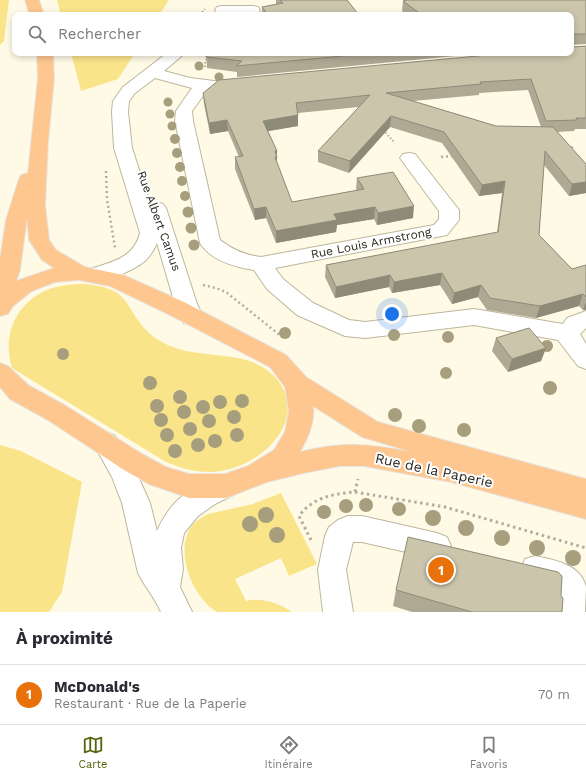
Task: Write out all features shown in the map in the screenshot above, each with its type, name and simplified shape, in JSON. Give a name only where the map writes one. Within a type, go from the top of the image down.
[{"type":"main road","points":[[32,0],[36,12]]},
{"type":"main road","points":[[44,56],[45,84],[39,142],[35,205],[39,240],[49,255],[87,274]]},
{"type":"main road","points":[[0,296],[9,270],[16,220],[39,142]]},
{"type":"main road","points":[[0,308],[5,301],[24,286],[52,275],[87,274],[116,280],[278,361],[297,384],[371,430],[586,491]]},
{"type":"main road","points":[[0,372],[9,391],[57,413],[158,476],[189,486],[226,486],[257,474],[284,458],[298,434],[300,410],[297,384]]},
{"type":"main road","name":"Rue de la Paperie","points":[[257,474],[335,456],[363,455],[431,466],[586,507]]},
{"type":"street","points":[[220,8],[253,10]]},
{"type":"street","name":"Rue Albert Camus","points":[[87,274],[115,268],[133,259],[140,254],[150,240],[150,233],[122,148],[121,101],[129,90],[173,56]]},
{"type":"street","points":[[152,72],[189,83],[202,85],[233,84]]},
{"type":"street","name":"Rue Louis Armstrong","points":[[202,85],[184,111],[184,121],[210,243],[224,255],[243,262],[261,264],[440,230],[450,220],[449,210],[409,158]]},
{"type":"street","name":"Rue Albert Camus","points":[[121,128],[132,147],[157,210],[186,304],[192,317]]},
{"type":"street","points":[[261,264],[275,284],[305,309],[345,328],[365,330],[474,317],[568,333]]},
{"type":"street","points":[[586,319],[575,324],[568,333],[569,339],[586,360]]},
{"type":"street","points":[[106,443],[127,481],[136,502],[153,573],[171,600]]},
{"type":"street","points":[[171,600],[167,545],[174,523],[180,514],[192,505],[208,494],[226,486]]},
{"type":"street","points":[[338,612],[332,570],[339,536],[348,528],[362,529],[460,552]]},
{"type":"street","points":[[513,564],[558,574],[571,587],[570,612]]},
{"type":"path","points":[[381,128],[395,143]]},
{"type":"path","points":[[563,147],[575,148]]},
{"type":"path","points":[[441,157],[456,156]]},
{"type":"path","points":[[106,165],[107,199],[115,252]]},
{"type":"path","points":[[355,492],[358,476]]},
{"type":"path","points":[[310,537],[300,516],[304,508],[314,501],[330,495],[355,492],[445,507],[586,548]]},
{"type":"shaded area","points":[[0,0],[9,0],[4,41],[0,45]]},
{"type":"shaded area","points":[[57,0],[169,0],[161,12],[60,12]]},
{"type":"shaded area","points":[[72,56],[133,56],[118,79],[81,91]]},
{"type":"shaded area","points":[[81,284],[99,286],[112,290],[121,296],[146,330],[157,339],[171,346],[202,354],[234,357],[248,361],[262,367],[274,376],[284,391],[288,406],[286,421],[279,435],[269,447],[256,457],[241,465],[218,471],[195,471],[166,462],[12,368],[9,354],[11,328],[16,317],[24,307],[33,298],[56,287]]},
{"type":"shaded area","points":[[0,445],[21,451],[82,482],[62,592],[49,612],[0,612]]},
{"type":"shaded area","points":[[281,493],[317,564],[289,576],[281,558],[235,579],[246,601],[264,600],[292,612],[217,612],[201,597],[189,575],[186,563],[185,540],[189,530],[195,522],[208,514],[253,504]]},
{"type":"building","points":[[280,0],[347,0],[357,12],[266,12],[262,7],[283,3]]},
{"type":"building","points":[[586,0],[586,34],[574,34],[574,12],[418,12],[403,1]]},
{"type":"building","points":[[586,46],[586,118],[576,118],[577,120],[546,121],[531,79],[480,82],[481,84],[386,93],[496,126],[553,127],[586,164],[586,182],[572,184],[545,151],[539,235],[572,269],[586,265],[586,297],[583,294],[540,306],[490,298],[481,285],[454,293],[442,273],[394,282],[390,275],[336,287],[326,265],[498,232],[505,181],[482,185],[444,132],[391,116],[350,161],[318,151],[370,95],[296,103],[298,115],[263,121],[277,151],[275,151],[277,157],[275,157],[292,202],[364,189],[357,178],[393,172],[414,206],[378,213],[375,207],[334,214],[337,220],[276,231],[266,207],[254,209],[235,157],[243,156],[227,120],[209,123],[203,93],[219,80],[478,56],[574,56],[574,47]]},
{"type":"building","points":[[343,56],[236,66],[242,61],[206,57]]},
{"type":"building","points":[[529,328],[546,348],[512,359],[496,338]]},
{"type":"building","points":[[408,537],[558,572],[562,576],[562,612],[472,612],[396,590]]},
{"type":"place","name":"McDonald's","points":[[441,570]]}]
